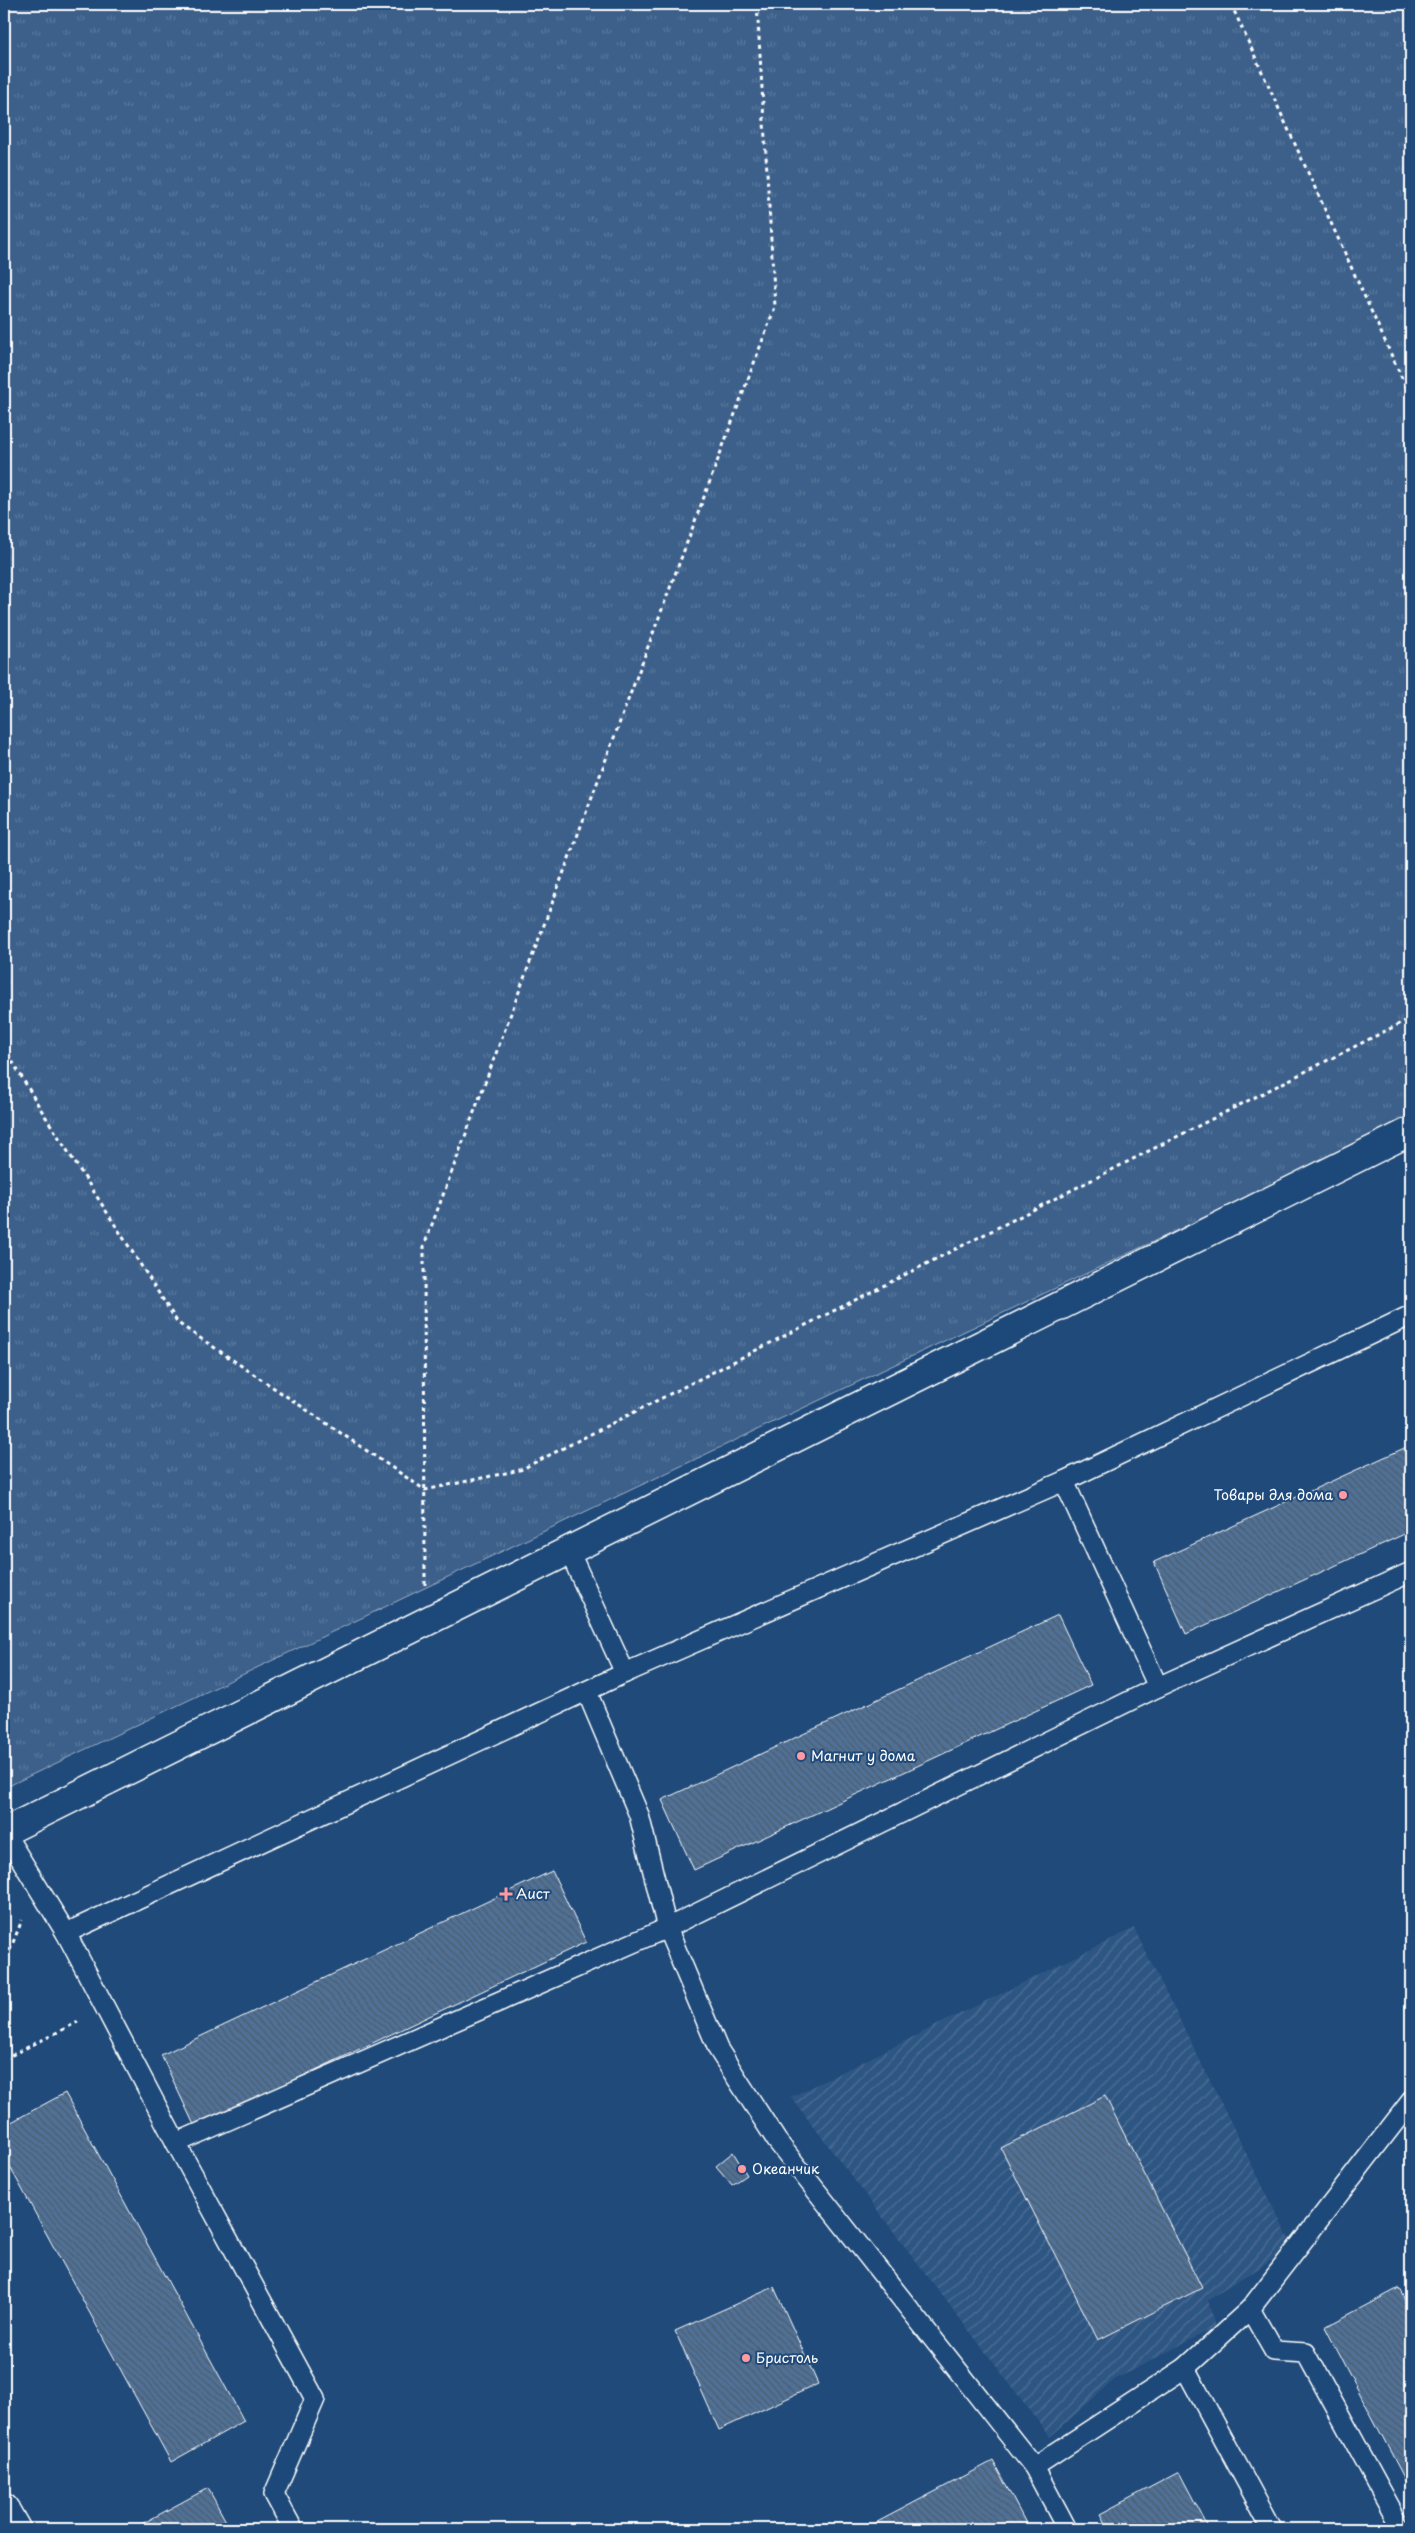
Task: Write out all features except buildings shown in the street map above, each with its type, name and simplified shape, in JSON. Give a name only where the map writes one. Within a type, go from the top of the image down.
[{"type":"street","points":[[4,1832],[1411,1131]]},
{"type":"street","points":[[4,2508],[16,2529]]},
{"type":"lane","points":[[66,1932],[625,1673],[1064,1481],[1411,1315]]},
{"type":"lane","points":[[1064,1481],[1158,1687]]},
{"type":"lane","points":[[568,1551],[625,1673]]},
{"type":"lane","points":[[176,2143],[667,1928],[1158,1687],[1411,1572]]},
{"type":"lane","points":[[586,1692],[639,1815],[667,1928],[718,2049],[777,2141],[1034,2467],[1067,2529]]},
{"type":"lane","points":[[4,1832],[66,1932],[176,2143],[315,2399],[274,2494],[293,2529]]},
{"type":"lane","points":[[1034,2467],[1186,2368],[1250,2309],[1411,2101]]},
{"type":"lane","points":[[1250,2309],[1274,2350],[1306,2353],[1402,2529]]},
{"type":"lane","points":[[1186,2368],[1272,2529]]},
{"type":"path","points":[[425,1623],[424,1246],[775,307],[757,4]]},
{"type":"path","points":[[1231,4],[1411,398]]},
{"type":"path","points":[[4,1047],[40,1108],[178,1323],[425,1490],[520,1470],[1411,1018]]},
{"type":"path","points":[[4,1965],[36,1885]]},
{"type":"path","points":[[4,2059],[105,2008]]},
{"type":"shaded area","points":[[1134,1928],[1293,2247],[1208,2300],[1215,2327],[1114,2380],[1050,2437],[791,2097]]},
{"type":"green space","points":[[4,4],[1411,4],[1411,1119],[4,1788]]},
{"type":"place","name":"Товары для дома","points":[[1343,1495]]},
{"type":"place","name":"Магнит у дома","points":[[801,1756]]},
{"type":"place","name":"Аист","points":[[506,1894]]},
{"type":"place","name":"Океанчик","points":[[742,2169]]},
{"type":"place","name":"Бристоль","points":[[746,2358]]}]
